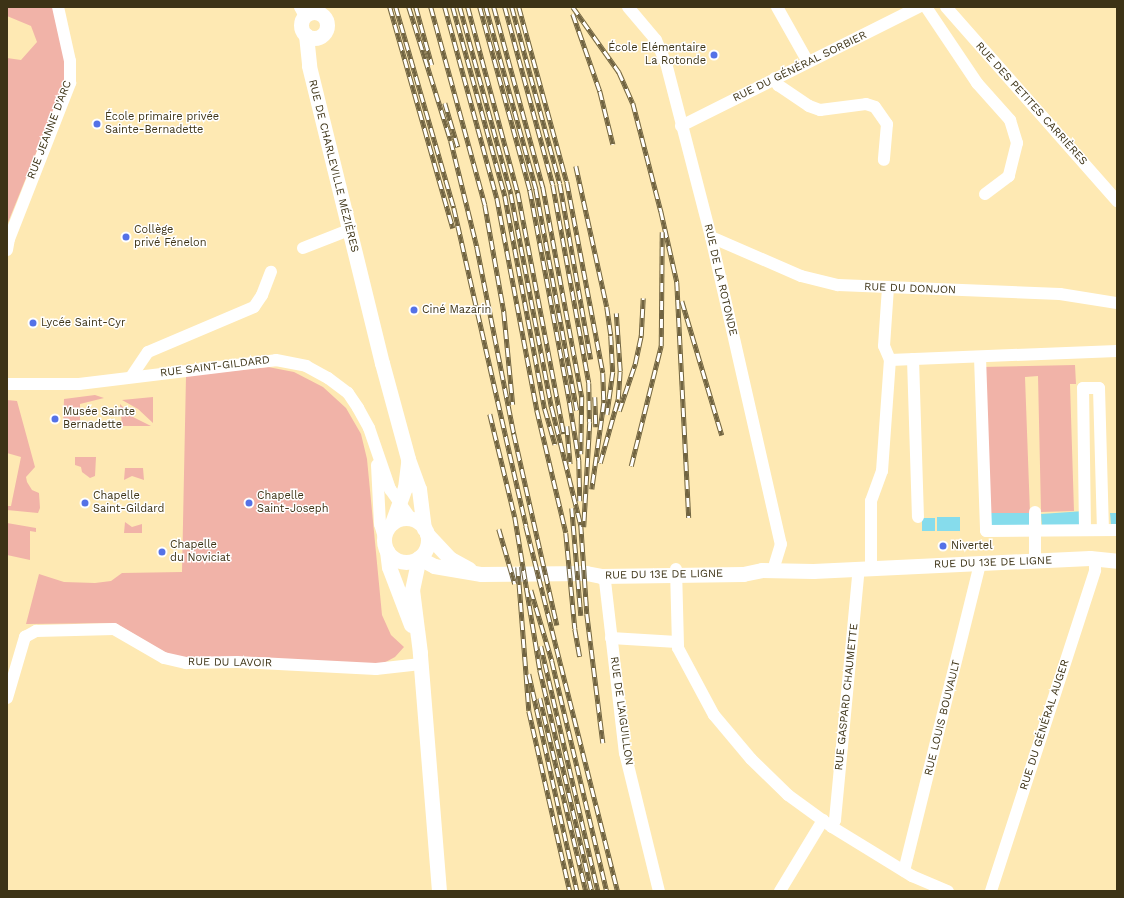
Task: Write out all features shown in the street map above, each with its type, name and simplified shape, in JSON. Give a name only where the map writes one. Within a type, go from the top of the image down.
[{"type":"main road","points":[[308,11],[322,14],[327,24],[324,34],[309,41],[301,24],[308,11]]},
{"type":"main road","name":"RUE DE CHARLEVILLE MÉZIÈRES","points":[[309,41],[349,230],[408,460]]},
{"type":"main road","points":[[408,460],[405,488],[386,544],[389,567],[421,658]]},
{"type":"main road","points":[[408,460],[419,489],[426,531],[426,547],[419,558],[412,590],[421,658],[439,891]]},
{"type":"main road","points":[[392,523],[398,520],[411,519],[426,531]]},
{"type":"main road","name":"RUE DU 13E DE LIGNE","points":[[426,531],[449,558],[488,575]]},
{"type":"main road","points":[[386,544],[401,561],[419,558]]},
{"type":"main road","name":"RUE DU 13E DE LIGNE","points":[[419,558],[434,566],[488,575],[586,573],[601,576],[676,577],[698,571],[823,569],[1035,562],[1092,558],[1117,552]]},
{"type":"main road","name":"RUE DU 13E DE LIGNE","points":[[1092,558],[1117,561]]},
{"type":"main road","name":"RUE DU 13E DE LIGNE","points":[[698,571],[733,571],[775,564],[823,569]]},
{"type":"main road","points":[[586,573],[597,570],[676,577]]},
{"type":"street","name":"RUE JEANNE D'ARC","points":[[7,250],[11,232],[70,83],[70,61],[58,7]]},
{"type":"street","name":"RUE DE LA ROTONDE","points":[[628,7],[648,29],[662,52],[711,237],[781,544],[775,564]]},
{"type":"street","points":[[777,7],[808,62]]},
{"type":"street","name":"RUE DU GÉNÉRAL SORBIER","points":[[681,126],[919,7]]},
{"type":"street","points":[[926,7],[977,83],[1010,120],[1016,143],[1009,176],[985,194]]},
{"type":"street","name":"RUE DES PETITES CARRIÈRES","points":[[946,7],[1117,201]]},
{"type":"street","points":[[775,78],[778,84],[790,93],[809,106],[820,110],[866,104],[875,107],[887,124],[884,160]]},
{"type":"street","points":[[303,248],[349,230]]},
{"type":"street","name":"RUE DU DONJON","points":[[711,237],[801,276],[825,283],[888,288],[1060,294],[1117,303]]},
{"type":"street","points":[[130,377],[148,352],[254,307],[262,296],[271,272]]},
{"type":"street","points":[[888,288],[884,346],[890,360],[1117,351]]},
{"type":"street","points":[[980,357],[986,531],[1085,529],[1117,530]]},
{"type":"street","points":[[913,359],[918,517]]},
{"type":"street","name":"RUE SAINT-GILDARD","points":[[7,384],[54,386],[276,360],[306,366],[328,378],[348,393],[369,428],[390,489],[411,519]]},
{"type":"street","name":"RUE GASPARD CHAUMETTE","points":[[827,824],[865,567],[870,501],[882,472],[890,360]]},
{"type":"street","points":[[1085,529],[1083,388],[1099,388],[1103,529]]},
{"type":"street","name":"RUE SAINT-GILDARD","points":[[377,453],[380,524],[386,544]]},
{"type":"street","points":[[1035,512],[1035,562]]},
{"type":"street","name":"RUE DU GÉNÉRAL AUGER","points":[[991,891],[1095,570],[1092,558]]},
{"type":"street","name":"RUE LOUIS BOUVAULT","points":[[904,871],[980,564]]},
{"type":"street","name":"RUE DE L'AIGUILLON","points":[[601,576],[605,581],[625,753],[659,891]]},
{"type":"street","points":[[676,577],[678,648],[714,715],[751,759],[788,795],[827,824],[904,871],[948,891]]},
{"type":"street","name":"RUE DU LAVOIR","points":[[7,698],[26,637],[36,631],[114,629],[164,658],[186,663],[237,662],[376,669],[421,658]]},
{"type":"street","points":[[611,638],[677,642]]},
{"type":"street","points":[[780,891],[827,824]]},
{"type":"shaded area","points":[[7,7],[53,7],[67,61],[63,86],[7,225],[7,58],[21,60],[37,42],[31,26],[7,16]]},
{"type":"shaded area","points":[[1075,365],[1076,384],[1070,384],[1074,511],[1041,512],[1038,376],[1025,377],[1030,513],[990,513],[981,367]]},
{"type":"shaded area","points":[[268,367],[294,372],[323,387],[346,408],[361,434],[367,459],[382,615],[391,635],[404,647],[395,657],[380,665],[173,657],[115,623],[26,624],[39,574],[64,582],[95,583],[111,581],[122,573],[182,572],[186,376]]},
{"type":"shaded area","points":[[95,395],[104,398],[80,404],[80,428],[63,428],[64,399]]},
{"type":"shaded area","points":[[153,397],[153,423],[138,409],[122,400]]},
{"type":"shaded area","points":[[7,400],[17,401],[35,467],[26,477],[32,490],[39,493],[40,508],[38,513],[7,510],[7,506],[11,506],[21,457],[7,453]]},
{"type":"shaded area","points":[[120,404],[133,417],[151,426],[122,426]]},
{"type":"shaded area","points":[[75,457],[96,457],[95,476],[90,478],[82,472],[81,467],[75,465]]},
{"type":"shaded area","points":[[125,468],[143,468],[144,480],[132,476],[124,480]]},
{"type":"shaded area","points":[[125,522],[132,527],[142,524],[142,533],[124,533]]},
{"type":"shaded area","points":[[7,523],[36,528],[36,532],[30,531],[30,560],[7,555]]},
{"type":"water","points":[[1084,511],[1085,526],[1042,529],[1041,514]]},
{"type":"water","points":[[990,513],[1030,513],[1030,529],[990,529]]},
{"type":"water","points":[[1110,513],[1117,513],[1117,525],[1111,525]]},
{"type":"water","points":[[937,517],[960,517],[960,531],[937,531]]},
{"type":"water","points":[[922,518],[935,518],[935,531],[922,531]]},
{"type":"railway","points":[[390,7],[453,228]]},
{"type":"railway","points":[[396,7],[454,208],[526,526],[618,891]]},
{"type":"railway","points":[[409,7],[451,141],[477,247],[514,434],[557,625]]},
{"type":"railway","points":[[416,7],[432,65]]},
{"type":"railway","points":[[431,7],[485,205],[504,312],[513,405]]},
{"type":"railway","points":[[445,7],[497,198],[537,410],[566,533],[575,629],[580,657]]},
{"type":"railway","points":[[453,7],[505,196],[545,409],[555,445]]},
{"type":"railway","points":[[460,7],[511,194],[552,408],[581,525],[587,614],[603,743]]},
{"type":"railway","points":[[468,7],[518,193],[564,434]]},
{"type":"railway","points":[[480,7],[530,190],[570,404],[579,460],[580,501]]},
{"type":"railway","points":[[486,7],[536,189],[577,410]]},
{"type":"railway","points":[[494,7],[543,187],[582,397],[581,454]]},
{"type":"railway","points":[[505,7],[553,185],[589,383],[590,422],[584,527]]},
{"type":"railway","points":[[512,7],[560,184],[591,359]]},
{"type":"railway","points":[[519,7],[567,182],[603,373],[604,403],[592,489]]},
{"type":"railway","points":[[573,7],[619,72],[633,103],[661,211],[677,282],[689,518]]},
{"type":"railway","points":[[573,14],[600,91],[613,144]]},
{"type":"railway","points":[[445,103],[458,147]]},
{"type":"railway","points":[[576,166],[607,307],[611,336],[613,372],[607,415]]},
{"type":"railway","points":[[631,466],[661,346],[662,232]]},
{"type":"railway","points":[[619,411],[635,364],[641,336],[643,298]]},
{"type":"railway","points":[[682,301],[722,435]]},
{"type":"railway","points":[[600,463],[618,399],[620,371],[616,313]]},
{"type":"railway","points":[[595,397],[596,427]]},
{"type":"railway","points":[[490,414],[515,517],[540,670],[592,891]]},
{"type":"railway","points":[[567,426],[570,464]]},
{"type":"railway","points":[[572,508],[581,616]]},
{"type":"railway","points":[[499,529],[515,584]]},
{"type":"railway","points":[[518,567],[529,711],[570,891]]},
{"type":"railway","points":[[531,590],[552,661],[607,891]]},
{"type":"railway","points":[[541,646],[598,891]]},
{"type":"railway","points":[[529,674],[577,891]]},
{"type":"railway","points":[[540,698],[586,891]]},
{"type":"place","name":"École Elémentaire La Rotonde","points":[[714,55]]},
{"type":"place","name":"École primaire privée Sainte-Bernadette","points":[[97,124]]},
{"type":"place","name":"Collège privé Fénelon","points":[[126,237]]},
{"type":"place","name":"Ciné Mazarin","points":[[414,310]]},
{"type":"place","name":"Lycée Saint-Cyr","points":[[33,323]]},
{"type":"place","name":"Musée Sainte Bernadette","points":[[55,419]]},
{"type":"place","name":"Chapelle Saint-Gildard","points":[[85,503]]},
{"type":"place","name":"Chapelle Saint-Joseph","points":[[249,503]]},
{"type":"place","name":"Nivertel","points":[[943,546]]},
{"type":"place","name":"Chapelle du Noviciat","points":[[162,552]]}]
